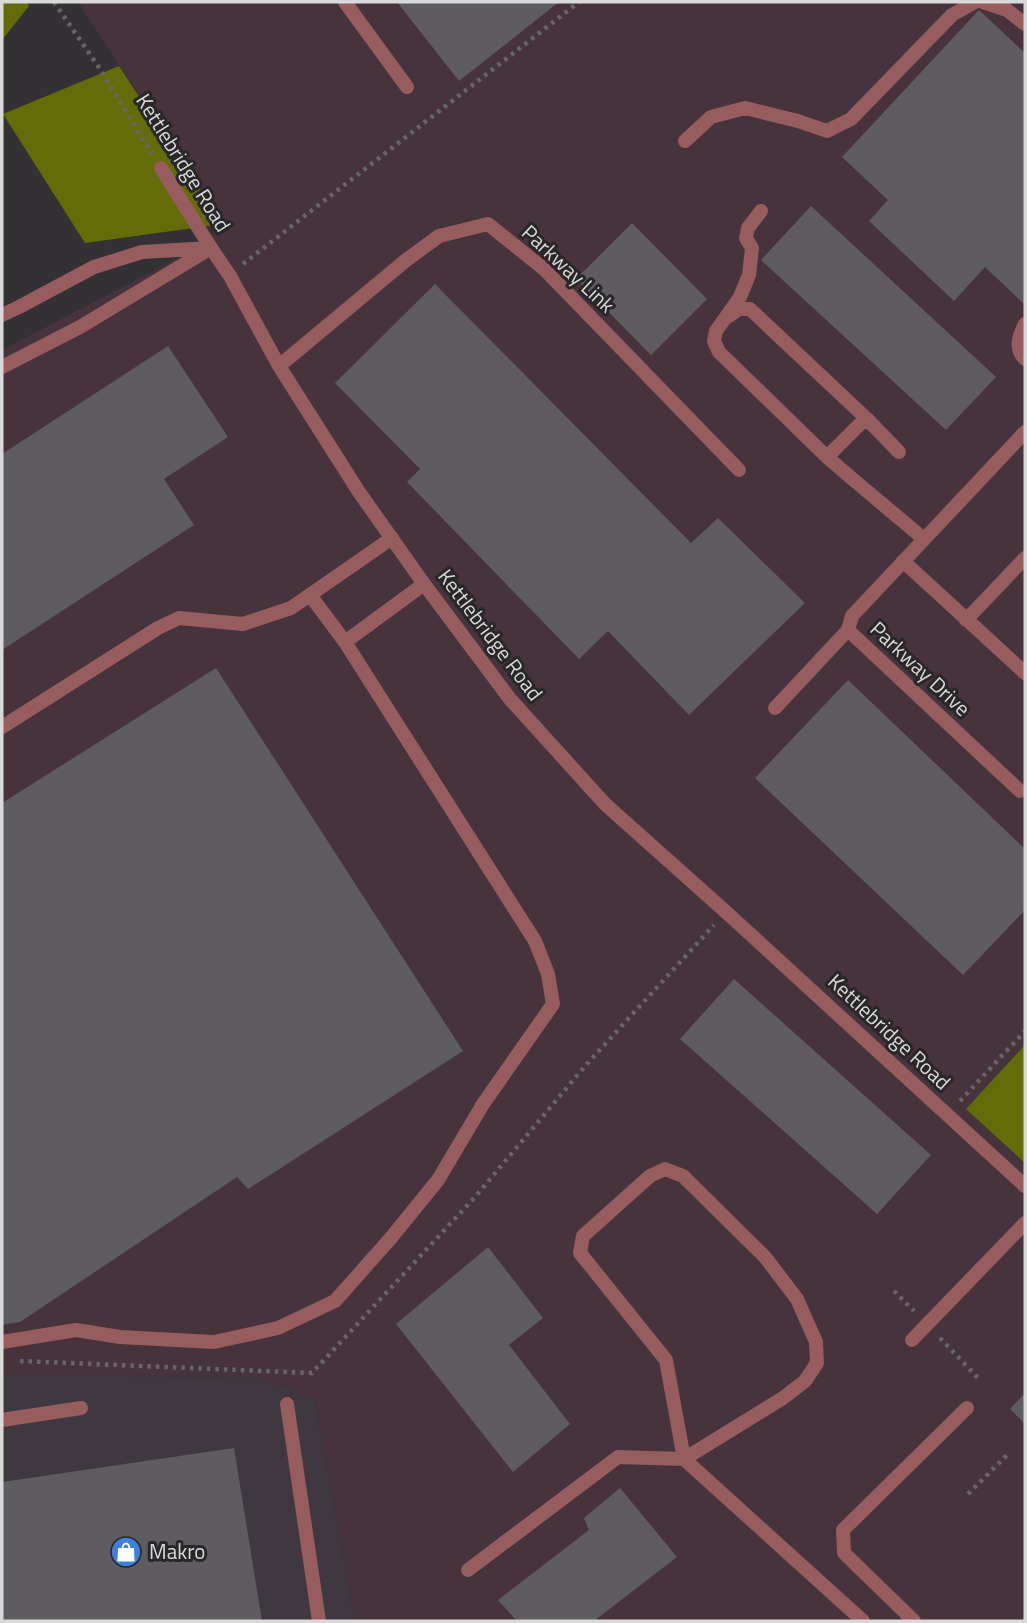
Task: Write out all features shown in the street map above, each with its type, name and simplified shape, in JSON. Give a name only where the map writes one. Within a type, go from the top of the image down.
[{"type":"street","points":[[345,2],[407,87]]},
{"type":"street","points":[[685,141],[710,117],[746,108],[827,131],[851,119],[952,15],[975,2]]},
{"type":"street","points":[[983,2],[1007,10],[1025,24]]},
{"type":"street","name":"Kettlebridge Road","points":[[161,168],[230,276],[279,366],[359,492],[510,699],[605,804],[1025,1186]]},
{"type":"street","points":[[761,211],[748,228],[746,238],[752,248],[749,275],[740,297],[716,331],[713,341],[719,352],[827,457],[924,539]]},
{"type":"street","name":"Parkway Link","points":[[279,366],[439,236],[488,225],[544,269],[739,470]]},
{"type":"street","points":[[2,315],[94,267],[142,252],[211,248]]},
{"type":"street","points":[[2,367],[80,327],[211,248]]},
{"type":"street","points":[[725,318],[739,309],[750,309],[899,452]]},
{"type":"street","points":[[1025,324],[1017,340],[1021,355],[1025,359]]},
{"type":"street","points":[[827,457],[866,418]]},
{"type":"street","name":"Parkway Drive","points":[[1020,791],[848,630],[852,616],[1025,432]]},
{"type":"street","points":[[2,727],[158,628],[179,618],[243,624],[291,608],[392,538]]},
{"type":"street","points":[[966,620],[1025,558]]},
{"type":"street","points":[[903,562],[1025,673]]},
{"type":"street","points":[[345,642],[424,584]]},
{"type":"street","points":[[2,1342],[76,1331],[120,1337],[214,1342],[278,1328],[335,1301],[438,1180],[483,1104],[553,1004],[548,974],[535,941],[345,642],[310,595]]},
{"type":"street","points":[[775,708],[848,630]]},
{"type":"street","points":[[468,1570],[618,1457],[684,1459],[783,1398],[805,1381],[817,1363],[816,1342],[797,1298],[765,1257],[683,1177],[665,1169],[650,1176],[583,1236],[580,1253],[666,1360],[684,1459],[863,1621]]},
{"type":"street","points":[[912,1340],[1025,1223]]},
{"type":"street","points":[[288,1404],[319,1621]]},
{"type":"street","points":[[2,1420],[81,1408]]},
{"type":"street","points":[[914,1621],[844,1553],[843,1530],[967,1408]]},
{"type":"path","name":"Kettlebridge Road","points":[[54,2],[98,66],[161,168]]},
{"type":"path","points":[[230,276],[579,2]]},
{"type":"path","points":[[948,1115],[1025,1031]]},
{"type":"path","points":[[968,1494],[1010,1452]]},
{"type":"shaded area","points":[[78,2],[1025,2],[1025,1621],[355,1621],[315,1399],[261,1377],[2,1375],[2,350],[197,248],[223,224]]},
{"type":"shaded area","points":[[2,1375],[261,1377],[315,1399],[355,1621],[2,1621]]},
{"type":"green space","points":[[2,2],[27,2],[29,6],[2,40]]},
{"type":"green space","points":[[119,66],[223,224],[85,243],[3,114]]},
{"type":"green space","points":[[1025,1045],[1025,1163],[966,1109]]},
{"type":"building","points":[[397,2],[559,2],[459,81]]},
{"type":"building","points":[[979,10],[1025,53],[1025,305],[985,267],[954,301],[869,221],[888,200],[842,157]]},
{"type":"building","points":[[811,206],[996,377],[946,430],[761,260]]},
{"type":"building","points":[[632,223],[707,299],[651,355],[576,279]]},
{"type":"building","points":[[435,284],[691,543],[718,518],[805,603],[689,715],[608,631],[579,659],[407,482],[420,469],[335,383]]},
{"type":"building","points":[[168,346],[228,437],[164,479],[194,525],[2,650],[2,454]]},
{"type":"building","points":[[216,668],[463,1051],[248,1189],[237,1177],[20,1322],[2,1325],[2,803]]},
{"type":"building","points":[[848,680],[1025,849],[1025,910],[963,975],[755,778]]},
{"type":"building","points":[[734,979],[931,1155],[877,1214],[680,1039]]},
{"type":"building","points":[[488,1247],[543,1318],[509,1345],[570,1424],[513,1472],[396,1324]]},
{"type":"building","points":[[1025,1393],[1025,1424],[1010,1409]]},
{"type":"building","name":"Makro","points":[[234,1448],[262,1621],[2,1621],[2,1482]]},
{"type":"building","points":[[620,1488],[677,1557],[594,1621],[517,1621],[498,1600],[589,1530],[584,1518]]},
{"type":"place","name":"Makro","points":[[126,1552]]}]
